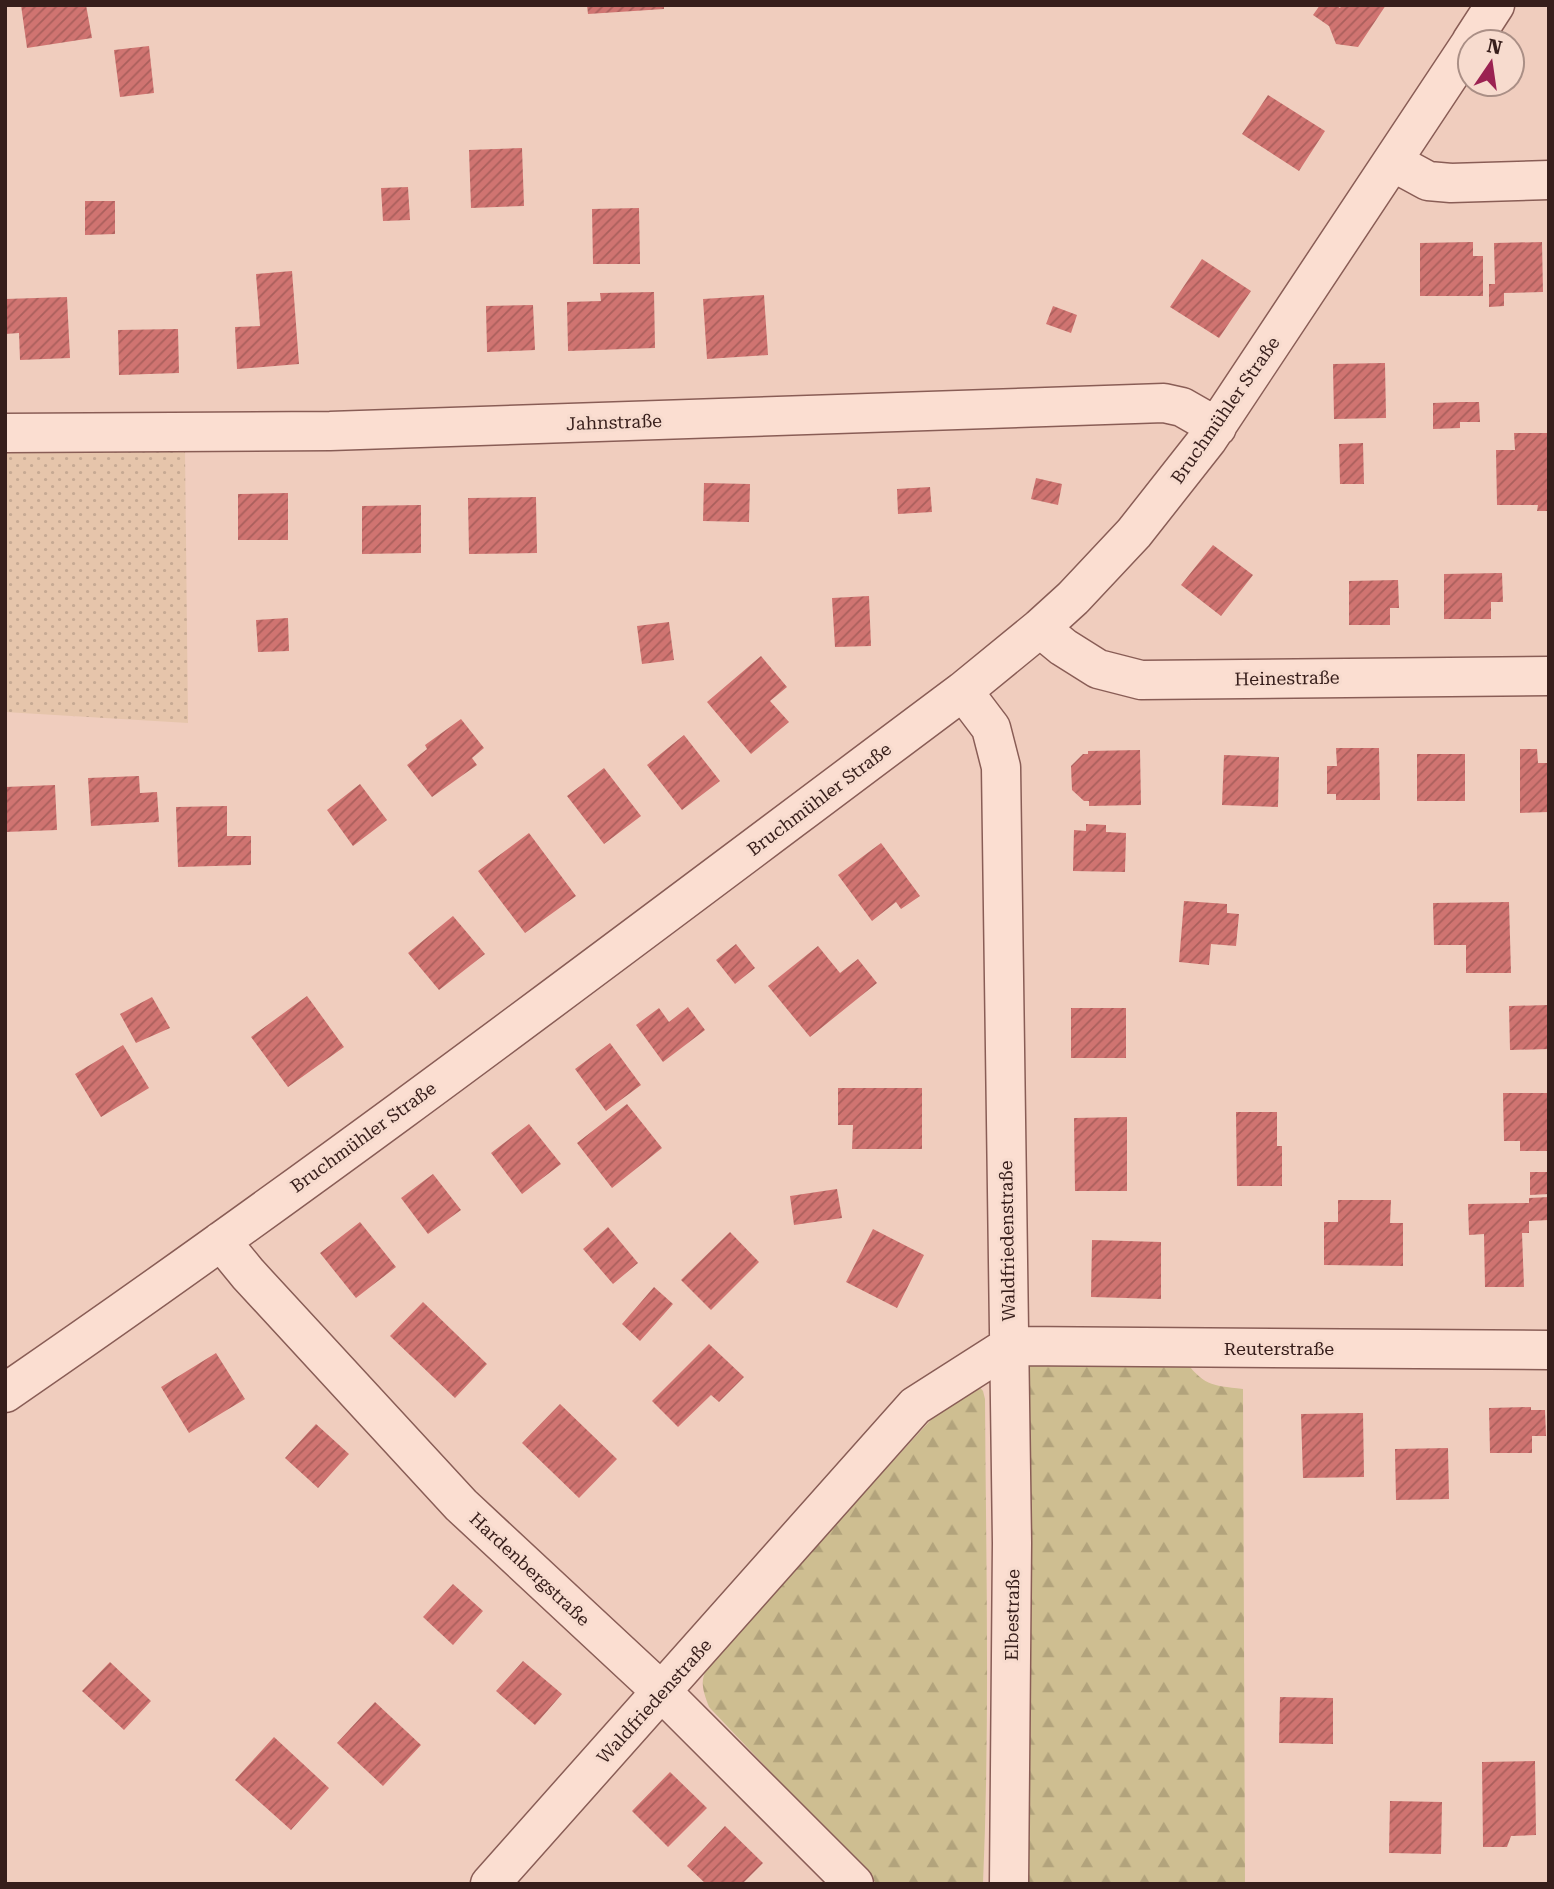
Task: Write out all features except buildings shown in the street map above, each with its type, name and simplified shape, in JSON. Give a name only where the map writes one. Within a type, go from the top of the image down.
[{"type":"street","name":"Bruchmühler Straße","points":[[1480,28],[1495,5]]},
{"type":"street","name":"Bruchmühler Straße","points":[[5,1393],[221,1241],[478,1054],[963,691],[1073,598],[1134,533],[1217,428],[1456,66]]},
{"type":"street","points":[[1393,162],[1428,181],[1451,183],[1549,180]]},
{"type":"street","name":"Jahnstraße","points":[[5,433],[330,432],[1164,403],[1182,407],[1217,428]]},
{"type":"street","name":"Heinestraße","points":[[1040,628],[1063,647],[1098,669],[1141,680],[1549,676]]},
{"type":"street","name":"Waldfriedenstraße","points":[[490,1884],[915,1406],[1009,1346],[1001,767],[991,728],[963,691]]},
{"type":"street","name":"Hardenbergstraße","points":[[221,1241],[461,1505],[662,1692],[854,1884]]},
{"type":"street","name":"Reuterstraße","points":[[1009,1346],[1549,1350]]},
{"type":"street","name":"Elbestraße","points":[[1009,1346],[1013,1543],[1009,1884]]},
{"type":"shaded area","points":[[185,450],[188,723],[5,712],[5,452]]},
{"type":"green space","points":[[1183,1358],[1208,1382],[1243,1389],[1245,1884],[1021,1884],[1028,1365]]},
{"type":"green space","points":[[977,1384],[985,1399],[987,1702],[983,1884],[877,1884],[709,1707],[703,1680],[715,1655],[950,1399]]}]
